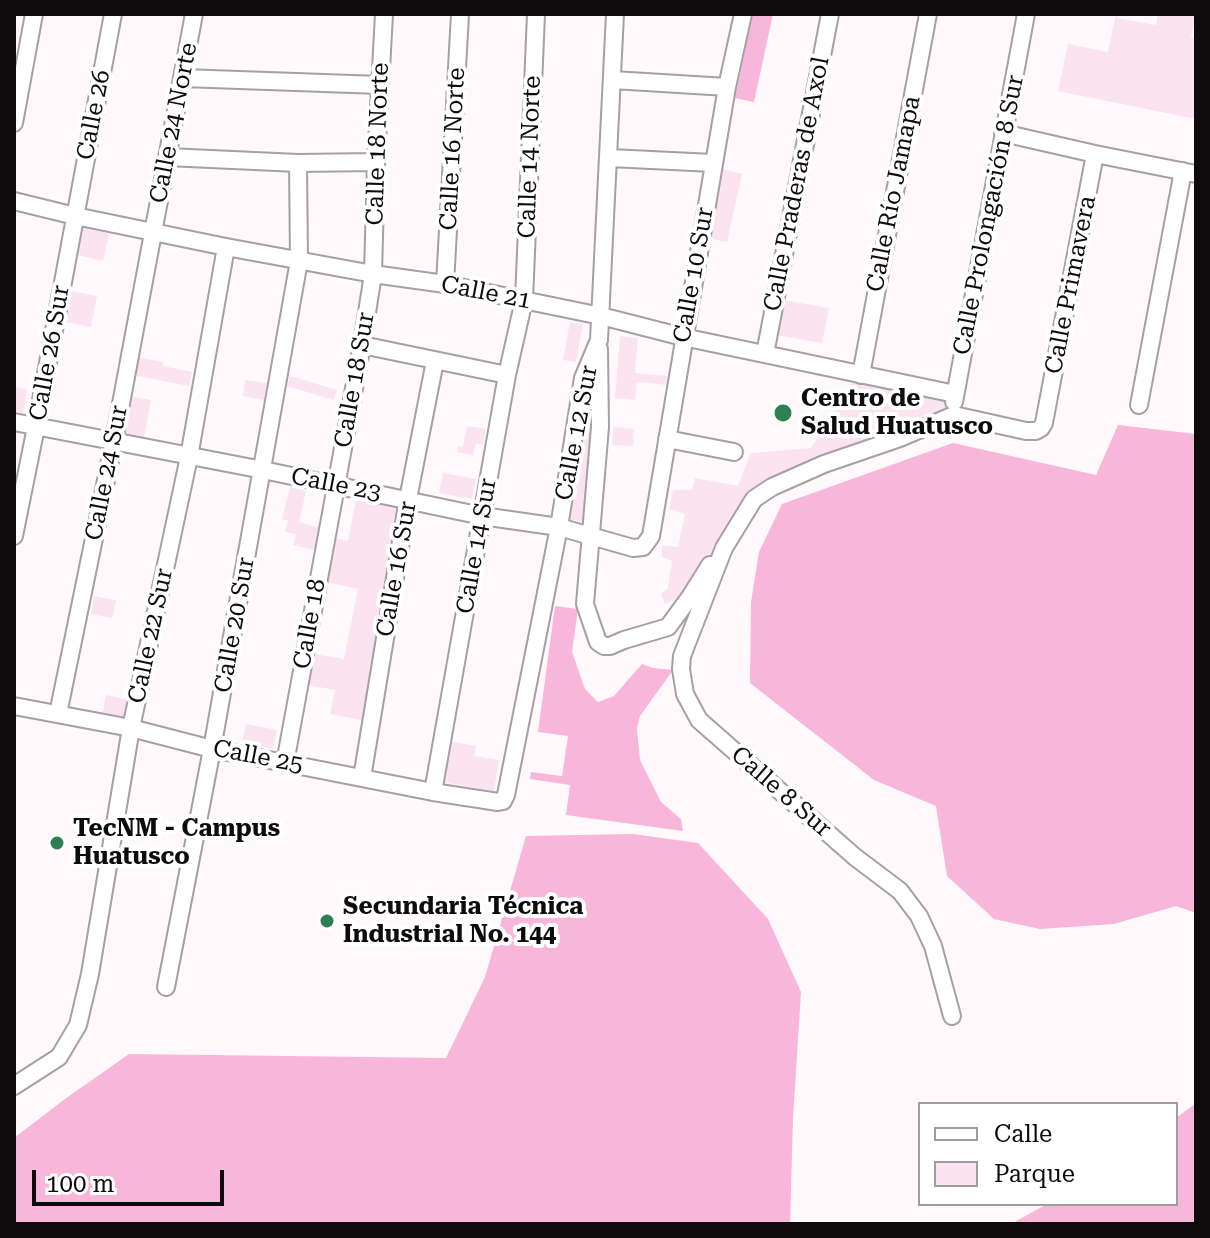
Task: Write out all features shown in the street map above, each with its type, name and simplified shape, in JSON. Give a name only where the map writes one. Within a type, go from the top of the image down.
[{"type":"street","points":[[14,123],[34,14]]},
{"type":"street","name":"Calle 26","points":[[75,216],[113,14]]},
{"type":"street","name":"Calle 24 Norte","points":[[154,232],[194,14]]},
{"type":"street","name":"Calle 18 Norte","points":[[373,274],[384,14]]},
{"type":"street","name":"Calle 16 Norte","points":[[445,284],[460,14]]},
{"type":"street","name":"Calle 14 Norte","points":[[524,300],[536,14]]},
{"type":"street","name":"Calle 12 Sur","points":[[503,801],[559,527],[583,378],[599,340],[615,14]]},
{"type":"street","name":"Calle 10 Sur","points":[[651,536],[713,163],[743,14]]},
{"type":"street","name":"Calle Praderas de Axol","points":[[765,354],[830,14]]},
{"type":"street","name":"Calle Río Jamapa","points":[[861,375],[928,14]]},
{"type":"street","name":"Calle Prolongación 8 Sur","points":[[954,415],[955,394],[1026,14]]},
{"type":"street","points":[[183,78],[380,85]]},
{"type":"street","points":[[613,80],[727,87]]},
{"type":"street","points":[[1003,133],[1189,173],[1139,405]]},
{"type":"street","name":"Calle Primavera","points":[[954,415],[1026,431],[1041,428],[1095,154]]},
{"type":"street","points":[[167,157],[298,163],[376,162]]},
{"type":"street","points":[[610,158],[713,163]]},
{"type":"street","name":"Calle 20 Sur","points":[[166,987],[299,261],[298,163]]},
{"type":"street","name":"Calle 21","points":[[14,201],[226,247],[524,300],[955,394]]},
{"type":"street","name":"Calle 26 Sur","points":[[14,536],[75,216]]},
{"type":"street","name":"Calle 24 Sur","points":[[58,714],[154,232]]},
{"type":"street","name":"Calle 22 Sur","points":[[14,1086],[59,1057],[78,1025],[90,974],[131,728],[189,457],[226,247]]},
{"type":"street","name":"Calle 18 Sur","points":[[336,485],[373,274]]},
{"type":"street","name":"Calle 14 Sur","points":[[433,792],[507,375],[524,300]]},
{"type":"street","name":"Calle 8 Sur","points":[[599,340],[600,427],[585,604],[598,642],[610,646],[668,627],[716,555],[724,548]]},
{"type":"street","points":[[362,345],[507,375]]},
{"type":"street","name":"Calle 16 Sur","points":[[362,778],[408,499],[435,361]]},
{"type":"street","name":"Calle 8 Sur","points":[[952,1016],[933,946],[919,916],[900,891],[855,857],[699,720],[685,694],[681,669],[682,656],[724,548],[754,499],[772,487],[824,464],[900,438],[954,415]]},
{"type":"street","name":"Calle 23","points":[[14,422],[482,516],[559,527],[639,549],[651,536]]},
{"type":"street","points":[[667,439],[734,452]]},
{"type":"street","name":"Calle 18","points":[[285,763],[336,485]]},
{"type":"street","name":"Calle 25","points":[[14,706],[433,792],[503,801]]},
{"type":"green space","points":[[1116,14],[1117,18],[1156,25],[1158,14],[1196,14],[1191,38],[1196,39],[1196,119],[1058,91],[1068,44],[1108,52]]},
{"type":"green space","points":[[723,169],[742,174],[727,242],[707,238]]},
{"type":"green space","points":[[83,228],[109,234],[103,261],[77,255]]},
{"type":"green space","points":[[71,291],[97,296],[91,327],[65,322]]},
{"type":"green space","points":[[783,300],[829,308],[822,343],[776,335]]},
{"type":"green space","points":[[570,322],[583,324],[576,362],[563,360]]},
{"type":"green space","points":[[620,336],[638,338],[635,373],[668,376],[667,385],[637,382],[635,400],[615,398]]},
{"type":"green space","points":[[137,357],[192,372],[189,386],[133,375]]},
{"type":"green space","points":[[592,371],[595,426],[584,521],[569,520],[586,397]]},
{"type":"green space","points":[[290,376],[337,390],[334,400],[287,386]]},
{"type":"green space","points":[[245,380],[267,383],[264,400],[243,396]]},
{"type":"green space","points":[[853,381],[943,396],[947,409],[770,481],[750,494],[682,596],[665,604],[661,594],[668,588],[672,561],[662,557],[662,546],[678,547],[685,514],[669,509],[673,490],[692,490],[695,478],[738,486],[751,453],[811,448]]},
{"type":"green space","points":[[14,387],[27,389],[23,413],[14,411]]},
{"type":"green space","points":[[129,396],[151,400],[144,437],[122,433]]},
{"type":"green space","points":[[467,426],[486,429],[483,445],[476,444],[473,455],[457,452],[458,446],[463,447]]},
{"type":"green space","points":[[614,427],[634,429],[633,446],[612,445]]},
{"type":"green space","points":[[443,473],[476,479],[472,499],[439,493]]},
{"type":"green space","points":[[290,487],[306,491],[299,522],[320,528],[315,550],[293,545],[296,534],[285,532],[288,521],[282,519]]},
{"type":"green space","points":[[356,500],[404,509],[362,720],[330,714],[335,690],[308,685],[314,654],[344,659],[358,589],[322,581],[331,538],[348,541]]},
{"type":"green space","points":[[94,596],[116,600],[112,618],[91,614]]},
{"type":"green space","points":[[106,695],[130,700],[126,720],[102,716]]},
{"type":"green space","points":[[246,724],[277,730],[273,749],[242,743]]},
{"type":"green space","points":[[449,741],[476,746],[474,756],[499,760],[494,791],[442,782]]},
{"type":"shaded area","points":[[753,14],[773,14],[754,102],[735,98]]},
{"type":"shaded area","points":[[1118,425],[1196,434],[1196,913],[1176,906],[1114,924],[1040,929],[994,919],[947,876],[936,806],[874,780],[750,683],[751,602],[759,552],[782,504],[953,443],[1096,475]]},
{"type":"shaded area","points":[[555,606],[578,609],[572,652],[585,689],[598,702],[614,696],[642,664],[673,670],[640,716],[637,729],[640,760],[661,802],[681,819],[683,831],[566,815],[570,785],[530,779],[531,772],[562,776],[568,736],[538,732]]},
{"type":"shaded area","points":[[633,834],[698,843],[768,919],[801,992],[790,1224],[14,1224],[14,1138],[129,1054],[446,1058],[485,977],[526,836]]},
{"type":"shaded area","points":[[1196,1103],[1196,1224],[1011,1224],[1043,1206],[1178,1206],[1178,1116]]},
{"type":"place","name":"Centro de Salud Huatusco","points":[[783,413]]},
{"type":"place","name":"TecNM - Campus Huatusco","points":[[57,843]]},
{"type":"place","name":"Secundaria Técnica Industrial No. 144","points":[[327,921]]}]
